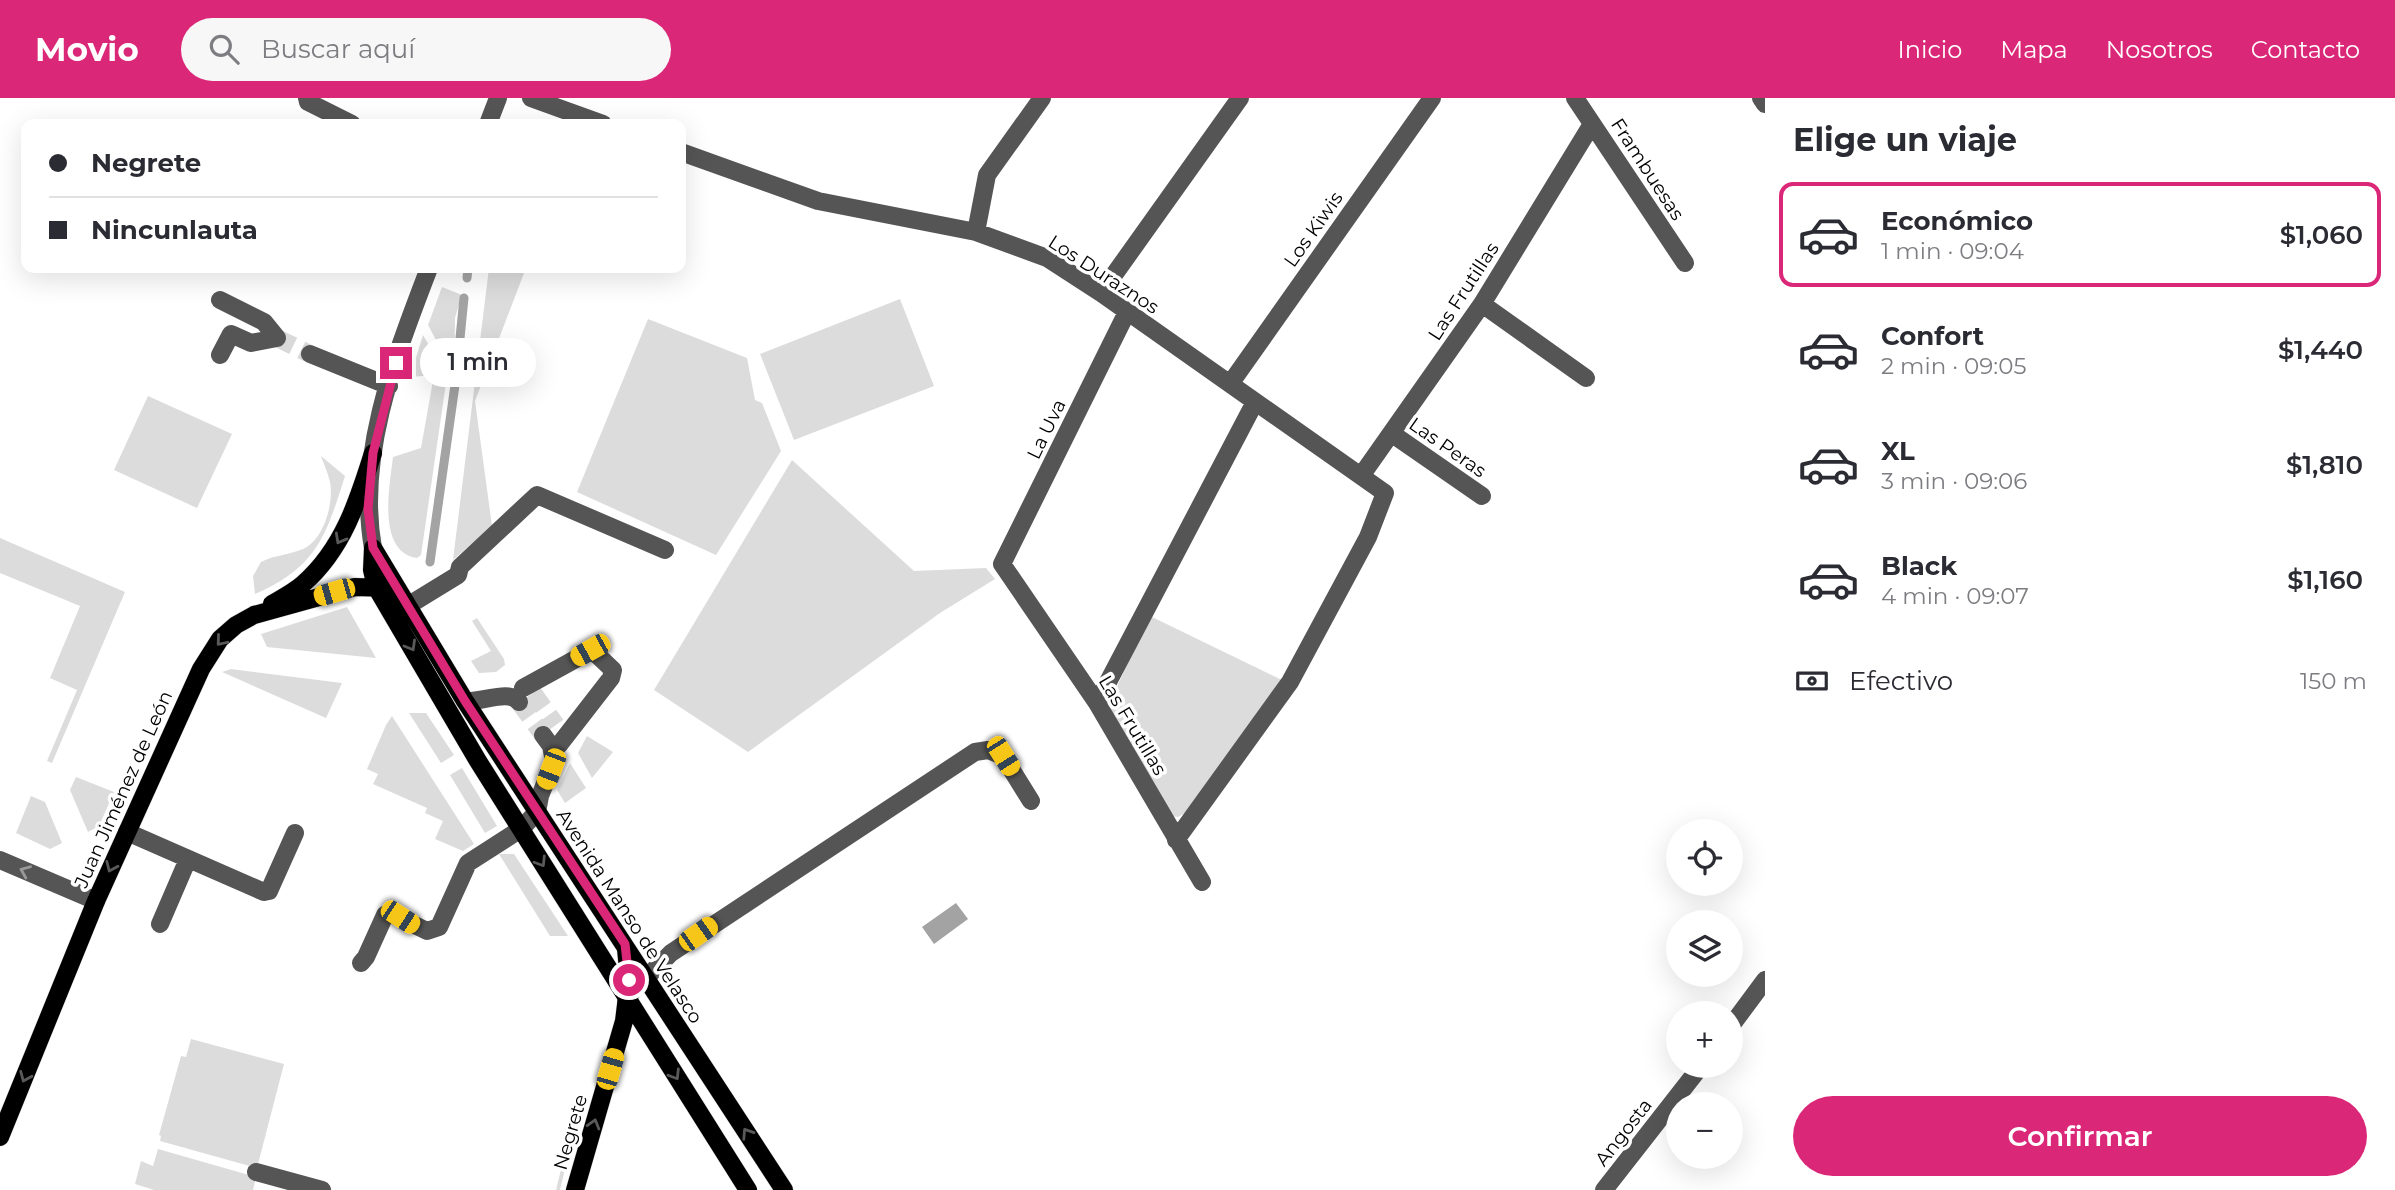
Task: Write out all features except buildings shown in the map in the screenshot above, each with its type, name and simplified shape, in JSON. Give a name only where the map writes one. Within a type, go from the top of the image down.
[{"type":"main road","points":[[254,615],[302,586],[334,550],[358,501],[373,453]]},
{"type":"main road","points":[[373,548],[372,570],[376,587],[521,830],[748,1190]]},
{"type":"main road","name":"Avenida Manso de Velasco","points":[[373,548],[465,701],[784,1190]]},
{"type":"main road","name":"Juan Jiménez de León","points":[[0,1137],[96,901],[201,669],[220,639],[236,625],[254,615],[355,587],[398,589]]},
{"type":"main road","name":"Negrete","points":[[575,1190],[624,1021],[629,980],[625,944]]},
{"type":"main road","points":[[616,1045],[636,1040],[653,1041]]},
{"type":"street","points":[[307,98],[308,102],[342,119]]},
{"type":"street","points":[[490,119],[499,98]]},
{"type":"street","points":[[531,98],[589,119]]},
{"type":"street","points":[[976,232],[987,174],[1042,98]]},
{"type":"street","points":[[1101,293],[1240,98]]},
{"type":"street","name":"Los Kiwis","points":[[1230,384],[1432,98]]},
{"type":"street","name":"Frambuesas","points":[[1575,98],[1685,263]]},
{"type":"street","points":[[1761,98],[1765,104]]},
{"type":"street","name":"Las Frutillas","points":[[1361,476],[1482,304],[1592,124]]},
{"type":"street","name":"Los Duraznos","points":[[686,154],[818,201],[976,232],[1047,258],[1385,493],[1368,537],[1290,682],[1176,840]]},
{"type":"street","points":[[373,548],[368,509],[373,453],[388,386],[427,273]]},
{"type":"street","points":[[220,300],[264,322],[276,338],[251,343],[231,334],[220,355]]},
{"type":"street","points":[[1482,304],[1586,379]]},
{"type":"street","name":"La Uva","points":[[1002,564],[1127,312]]},
{"type":"street","points":[[310,354],[388,386]]},
{"type":"street","points":[[1097,703],[1255,402]]},
{"type":"street","name":"Las Peras","points":[[1391,433],[1482,496]]},
{"type":"street","points":[[393,615],[458,575],[460,567],[537,495],[665,551]]},
{"type":"street","name":"Las Frutillas","points":[[1002,564],[1097,703],[1202,882]]},
{"type":"street","points":[[361,963],[385,915],[391,914],[427,931],[439,927],[468,863],[521,830],[537,812],[556,753],[611,678],[614,670],[592,650],[521,694],[485,701],[465,701]]},
{"type":"street","points":[[550,730],[551,746],[556,753]]},
{"type":"street","points":[[626,998],[671,953],[975,752],[988,750],[1003,756],[1031,801]]},
{"type":"street","points":[[127,832],[264,892],[269,891],[295,832]]},
{"type":"street","points":[[160,924],[188,859]]},
{"type":"street","points":[[0,860],[96,901]]},
{"type":"street","points":[[1743,1010],[1765,980]]},
{"type":"street","name":"Angosta","points":[[1604,1190],[1691,1078]]},
{"type":"street","points":[[256,1172],[322,1190]]},
{"type":"shaded area","points":[[488,273],[524,273],[475,401],[492,526],[453,560]]},
{"type":"shaded area","points":[[442,287],[462,295],[455,318],[454,377],[448,371],[444,355],[428,325]]},
{"type":"shaded area","points":[[900,299],[934,386],[794,440],[760,354]]},
{"type":"shaded area","points":[[648,319],[747,358],[755,400],[762,403],[781,451],[716,555],[577,492]]},
{"type":"shaded area","points":[[423,335],[434,354],[438,373],[446,383],[421,555],[417,558],[404,553],[396,543],[391,531],[388,499],[393,457],[421,448],[434,375],[410,377]]},
{"type":"shaded area","points":[[148,396],[232,434],[197,508],[114,470]]},
{"type":"shaded area","points":[[321,456],[345,476],[325,533],[306,561],[293,573],[255,594],[253,576],[261,562],[303,549],[317,538],[322,529],[329,510],[331,491]]},
{"type":"shaded area","points":[[792,460],[914,571],[986,568],[995,579],[940,613],[748,752],[654,690]]},
{"type":"shaded area","points":[[0,538],[125,592],[52,763],[47,761],[77,690],[50,678],[80,606],[0,573]]},
{"type":"shaded area","points":[[347,607],[376,658],[267,647],[261,634]]},
{"type":"shaded area","points":[[1150,616],[1284,681],[1190,810],[1178,817],[1171,816],[1111,711],[1114,693]]},
{"type":"shaded area","points":[[477,618],[504,659],[505,665],[496,672],[479,673],[471,661],[491,651],[472,621]]},
{"type":"shaded area","points":[[231,669],[342,683],[326,718],[222,672]]},
{"type":"shaded area","points":[[409,713],[426,713],[454,755],[441,763]]},
{"type":"shaded area","points":[[392,716],[474,844],[463,851],[435,839],[443,821],[425,813],[427,808],[373,784],[378,774],[367,769]]},
{"type":"shaded area","points":[[587,736],[613,752],[592,778],[578,753]]},
{"type":"shaded area","points":[[570,763],[586,788],[565,803],[557,790]]},
{"type":"shaded area","points":[[462,768],[497,826],[485,833],[450,775]]},
{"type":"shaded area","points":[[76,777],[114,792],[99,826],[88,832],[70,790]]},
{"type":"shaded area","points":[[31,796],[45,802],[62,843],[50,849],[16,833]]},
{"type":"shaded area","points":[[499,854],[514,854],[568,936],[550,936]]},
{"type":"shaded area","points":[[956,903],[968,919],[934,944],[922,927]]},
{"type":"shaded area","points":[[191,1039],[284,1064],[257,1168],[160,1141],[159,1135],[181,1056],[186,1057]]},
{"type":"shaded area","points":[[574,1116],[577,1117],[560,1190],[556,1190]]},
{"type":"shaded area","points":[[158,1149],[256,1177],[253,1190],[154,1190],[135,1184],[141,1161],[153,1166]]},
{"type":"waterway","points":[[467,278],[468,273]]},
{"type":"waterway","points":[[430,562],[456,378],[464,298]]},
{"type":"tunnel","points":[[277,338],[310,354]]},
{"type":"tunnel","points":[[533,693],[556,725]]},
{"type":"tunnel","points":[[519,702],[543,735]]},
{"type":"route","points":[[396,363],[373,453],[368,509],[373,548],[465,701],[625,944],[629,980]]}]
